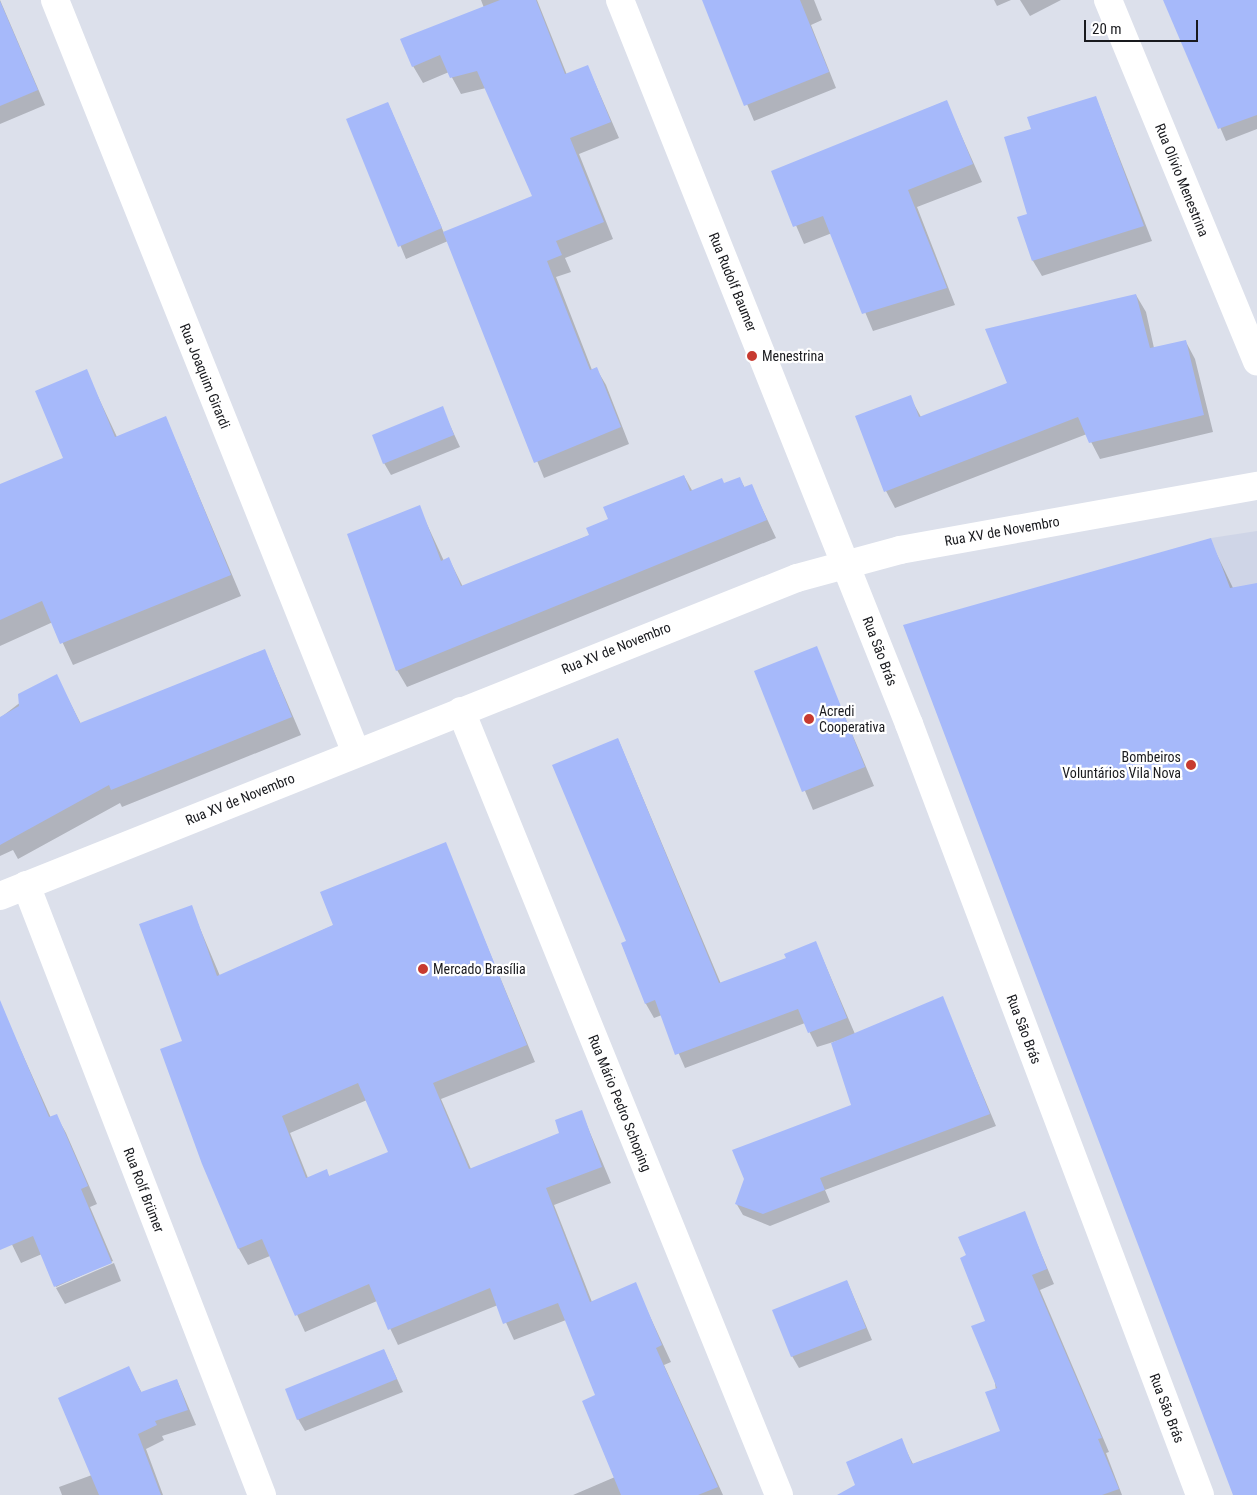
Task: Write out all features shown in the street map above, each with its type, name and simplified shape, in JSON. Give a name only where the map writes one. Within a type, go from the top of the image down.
[{"type":"street","name":"Rua Joaquim Girardi","points":[[55,0],[356,752]]},
{"type":"street","name":"Rua Rudolf Baumer","points":[[620,0],[846,564]]},
{"type":"street","name":"Rua Olívio Menestrina","points":[[1108,0],[1257,361]]},
{"type":"street","name":"Rua XV de Novembro","points":[[0,896],[742,598],[846,564],[1257,486]]},
{"type":"street","name":"Rua São Brás","points":[[846,564],[1200,1495]]},
{"type":"street","name":"Rua Mário Pedro Schoping","points":[[460,711],[779,1495]]},
{"type":"street","name":"Rua Rolf Brümer","points":[[26,885],[262,1495]]},
{"type":"shaded area","points":[[1257,531],[1257,659],[1211,538]]},
{"type":"building","points":[[500,0],[536,0],[565,74],[588,65],[611,122],[570,138],[604,222],[556,241],[562,255],[547,261],[590,370],[597,367],[621,427],[534,463],[443,232],[532,196],[477,71],[450,78],[440,55],[412,67],[400,39]]},
{"type":"building","points":[[702,0],[800,0],[829,72],[744,106]]},
{"type":"building","points":[[1163,0],[1257,0],[1257,115],[1218,129]]},
{"type":"building","points":[[0,1],[38,90],[0,106]]},
{"type":"building","points":[[1096,96],[1144,226],[1032,261],[1017,217],[1027,214],[1004,137],[1031,129],[1027,117]]},
{"type":"building","points":[[947,100],[973,164],[908,190],[947,288],[862,314],[823,216],[793,227],[771,171]]},
{"type":"building","points":[[388,102],[442,228],[398,247],[346,119]]},
{"type":"building","points":[[1136,294],[1150,348],[1186,340],[1204,415],[1089,443],[1078,417],[884,492],[855,416],[911,395],[919,417],[1007,383],[985,329]]},
{"type":"building","points":[[87,369],[115,437],[166,416],[231,575],[60,644],[42,601],[0,620],[0,484],[63,458],[35,391]]},
{"type":"building","points":[[443,406],[454,435],[383,464],[372,435]]},
{"type":"building","points":[[684,475],[690,491],[722,478],[724,483],[740,477],[744,487],[752,484],[767,520],[396,671],[347,534],[420,505],[441,561],[449,557],[461,586],[589,535],[586,528],[608,519],[603,507]]},
{"type":"building","points":[[1211,538],[1230,588],[1257,583],[1257,1495],[1233,1495],[903,625]]},
{"type":"building","name":"Acredi Cooperativa","points":[[817,646],[865,767],[802,792],[754,671]]},
{"type":"building","points":[[265,649],[292,717],[111,790],[109,785],[0,845],[0,717],[19,706],[18,694],[57,674],[80,723]]},
{"type":"building","points":[[618,738],[719,983],[786,958],[784,954],[816,941],[847,1018],[808,1033],[798,1009],[675,1055],[655,1000],[645,1004],[621,943],[626,941],[552,765]]},
{"type":"building","points":[[446,842],[527,1045],[433,1083],[469,1169],[559,1133],[555,1120],[582,1110],[602,1167],[546,1188],[590,1302],[636,1282],[662,1345],[656,1348],[718,1487],[698,1495],[621,1495],[582,1401],[595,1395],[558,1303],[503,1324],[490,1288],[388,1330],[369,1284],[295,1316],[262,1239],[238,1249],[202,1164],[160,1049],[182,1041],[139,924],[192,905],[217,976],[333,925],[320,892]],"holes":[[[358,1083],[388,1152],[329,1176],[327,1169],[306,1178],[282,1116]]]},
{"type":"building","points":[[943,996],[990,1114],[820,1178],[825,1190],[763,1214],[735,1204],[744,1179],[732,1150],[851,1105],[831,1043]]},
{"type":"building","points":[[0,1000],[49,1117],[57,1114],[88,1186],[81,1189],[112,1263],[54,1287],[33,1236],[0,1250]]},
{"type":"building","points":[[1025,1211],[1047,1269],[1032,1275],[1102,1438],[1098,1439],[1119,1489],[1102,1495],[837,1495],[855,1485],[846,1462],[902,1438],[912,1464],[1000,1431],[985,1392],[997,1388],[971,1326],[985,1321],[960,1258],[966,1255],[958,1237]]},
{"type":"building","points":[[847,1280],[866,1328],[791,1357],[772,1310]]},
{"type":"building","points":[[384,1349],[397,1379],[297,1420],[285,1389]]},
{"type":"building","points":[[129,1366],[141,1392],[177,1379],[188,1410],[155,1421],[157,1425],[138,1434],[161,1495],[99,1495],[58,1398]]},
{"type":"place","name":"Menestrina","points":[[752,356]]},
{"type":"place","name":"Acredi Cooperativa","points":[[809,719]]},
{"type":"place","name":"Bombeiros Voluntários Vila Nova","points":[[1191,765]]},
{"type":"place","name":"Mercado Brasília","points":[[423,969]]}]
